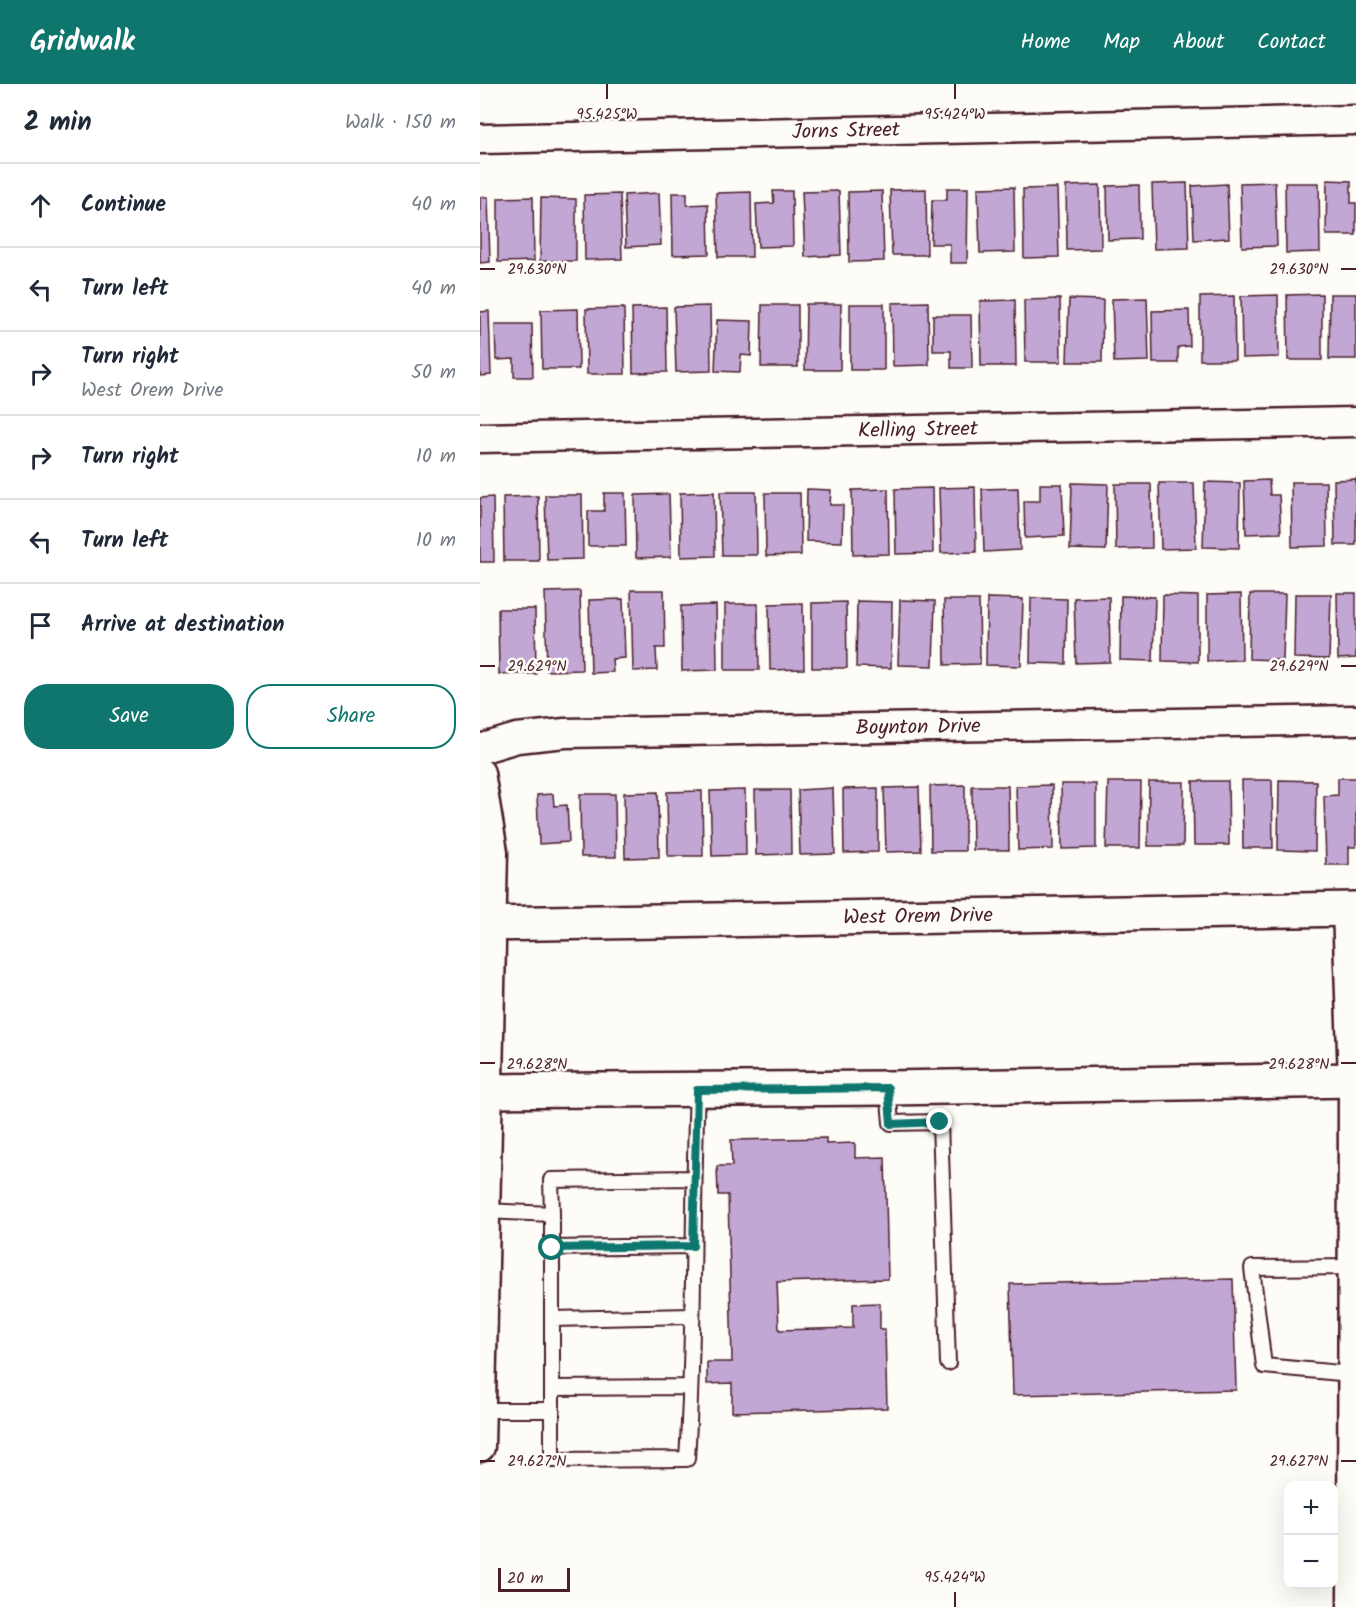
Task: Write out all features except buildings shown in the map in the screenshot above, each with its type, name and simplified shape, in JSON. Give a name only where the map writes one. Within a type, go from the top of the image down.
[{"type":"main road","name":"West Orem Drive","points":[[485,924],[1352,909]]},
{"type":"main road","points":[[484,1091],[888,1088],[1354,1080]]},
{"type":"street","name":"Jorns Street","points":[[480,139],[1356,120]]},
{"type":"street","name":"Kelling Street","points":[[480,438],[1356,422]]},
{"type":"street","name":"Boynton Drive","points":[[480,749],[517,738],[565,733],[1356,720]]},
{"type":"street","points":[[480,773],[493,852],[485,924],[486,1211],[480,1447]]},
{"type":"street","points":[[1352,909],[1354,1080],[1351,1267],[1352,1607]]},
{"type":"lane","points":[[888,1088],[891,1124],[940,1122],[948,1363]]},
{"type":"lane","points":[[693,1178],[551,1180],[552,1460],[687,1459],[697,1090]]},
{"type":"lane","points":[[486,1211],[552,1214]]},
{"type":"lane","points":[[552,1248],[693,1246]]},
{"type":"lane","points":[[1351,1267],[1252,1268],[1264,1366],[1351,1374]]},
{"type":"lane","points":[[552,1319],[692,1316]]},
{"type":"lane","points":[[552,1388],[690,1387]]},
{"type":"lane","points":[[481,1410],[552,1410]]},
{"type":"route","points":[[552,1248],[693,1246],[697,1090],[888,1088],[891,1124],[940,1122]]}]
